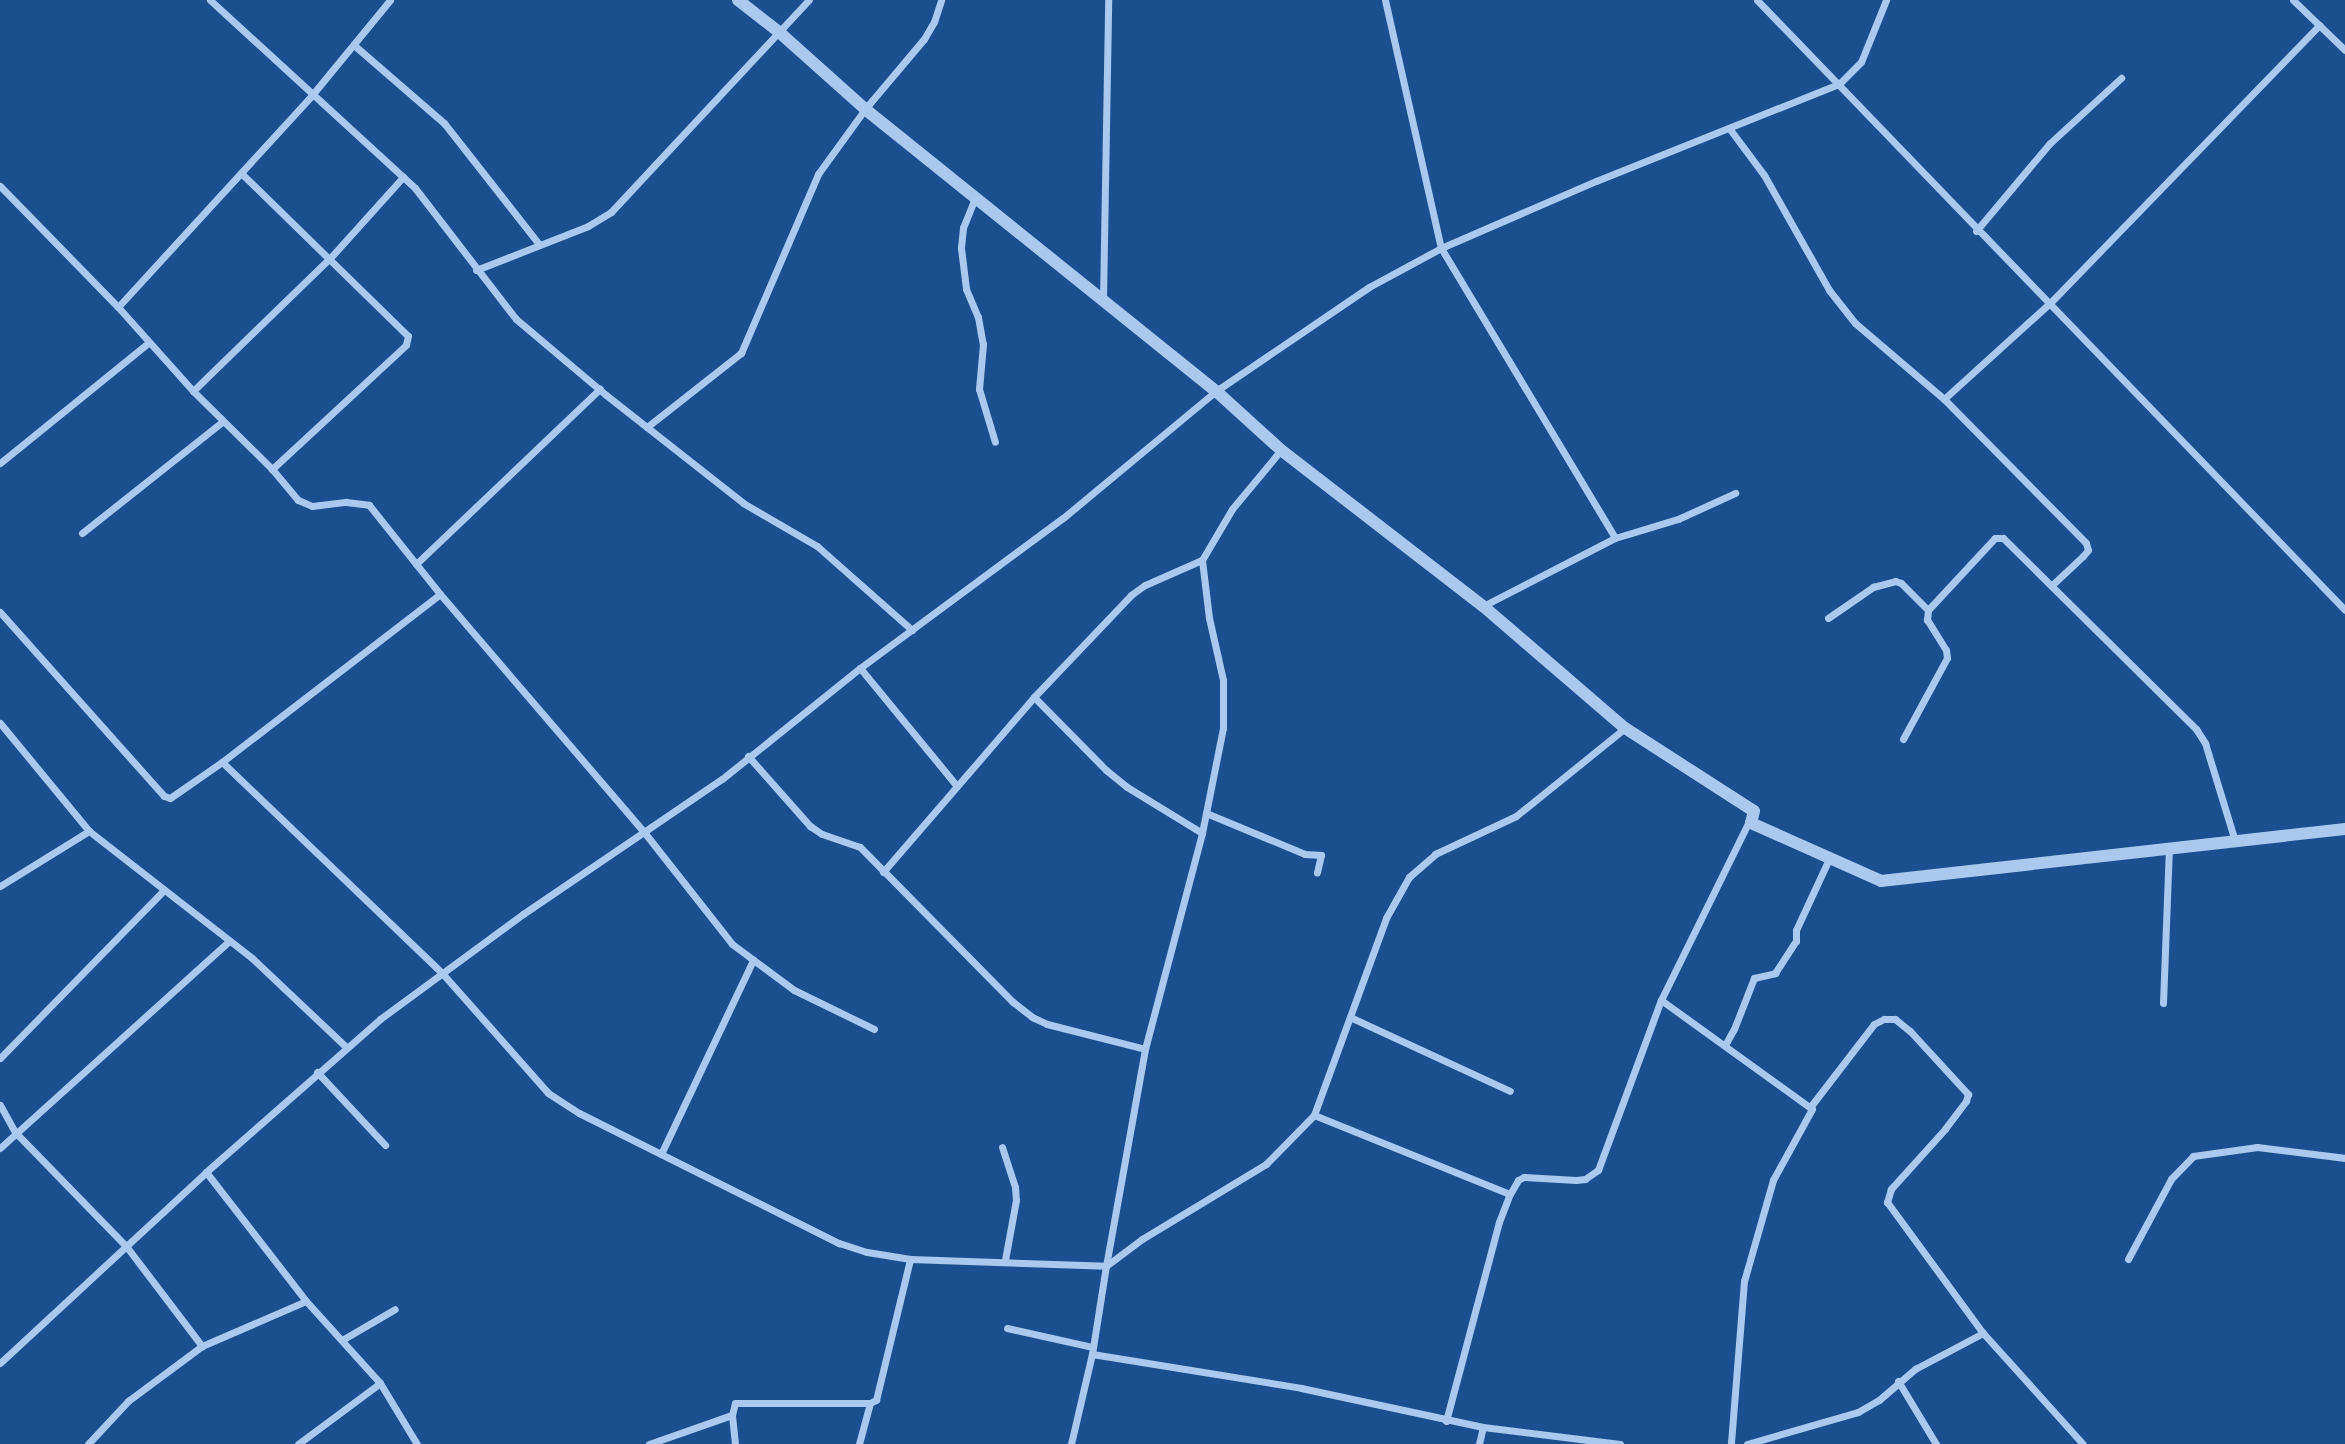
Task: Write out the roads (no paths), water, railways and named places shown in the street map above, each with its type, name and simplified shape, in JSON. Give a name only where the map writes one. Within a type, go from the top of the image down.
[{"type":"street","points":[[210,0],[415,188],[516,319],[647,428],[743,502],[817,546],[912,630]]},
{"type":"street","points":[[118,307],[313,94],[390,0]]},
{"type":"street","points":[[738,0],[779,32],[865,109],[1216,391],[1281,450],[1483,606],[1625,728],[1754,811]]},
{"type":"street","points":[[476,270],[538,243],[588,226],[611,212],[809,0]]},
{"type":"street","points":[[647,428],[741,353],[818,174],[865,109],[924,39],[934,22],[941,0]]},
{"type":"street","points":[[1103,301],[1108,0]]},
{"type":"street","points":[[1385,0],[1441,248],[1615,538]]},
{"type":"street","points":[[1757,0],[1839,83],[1976,231],[2050,303],[2345,610]]},
{"type":"street","points":[[0,1363],[346,1046],[442,973],[722,779],[860,668],[1063,517],[1216,391],[1369,287],[1441,248],[1596,181],[1839,83],[1861,62],[1886,0]]},
{"type":"street","points":[[2293,0],[2345,50]]},
{"type":"street","points":[[1944,399],[2050,303],[2319,25]]},
{"type":"street","points":[[355,46],[444,123],[538,243]]},
{"type":"street","points":[[1976,231],[2049,144],[2121,78]]},
{"type":"street","points":[[1729,128],[1764,175],[1829,290],[1855,323],[1944,399],[2086,543],[2088,550],[2052,584]]},
{"type":"street","points":[[241,173],[331,257],[406,332],[408,340],[272,469]]},
{"type":"street","points":[[192,391],[331,257],[403,177]]},
{"type":"street","points":[[0,186],[118,307],[192,391],[272,469],[298,500],[312,506],[346,502],[369,505],[440,594],[644,832],[732,944],[794,990],[874,1029]]},
{"type":"street","points":[[975,198],[963,229],[961,248],[966,289],[978,317],[984,344],[979,389],[995,442]]},
{"type":"street","points":[[0,463],[148,343]]},
{"type":"street","points":[[416,564],[600,389]]},
{"type":"street","points":[[82,533],[222,422]]},
{"type":"street","points":[[883,872],[1034,697],[1131,595],[1145,585],[1202,560],[1232,509],[1281,450]]},
{"type":"street","points":[[1483,606],[1615,538],[1678,519],[1735,493]]},
{"type":"street","points":[[1903,739],[1947,658],[1947,650],[1927,620],[1928,610],[1999,537],[2007,540],[2196,729],[2205,743],[2235,842]]},
{"type":"street","points":[[1071,1444],[1093,1351],[1145,1049],[1202,833],[1224,707],[1223,680],[1209,618],[1202,560]]},
{"type":"street","points":[[1828,618],[1874,587],[1895,581],[1901,583],[1928,610]]},
{"type":"street","points":[[0,612],[164,796],[175,797],[440,594]]},
{"type":"street","points":[[860,668],[956,785]]},
{"type":"street","points":[[1034,697],[1106,771],[1202,833]]},
{"type":"street","points":[[0,723],[89,831],[251,958],[346,1046]]},
{"type":"street","points":[[222,762],[442,973],[548,1093],[579,1113],[839,1242],[867,1252],[910,1259],[1106,1266],[1142,1239],[1266,1164],[1314,1115],[1386,918],[1409,877],[1435,854],[1516,816],[1625,728]]},
{"type":"street","points":[[748,756],[810,826],[821,834],[859,848],[1013,1002],[1032,1017],[1047,1024],[1145,1049]]},
{"type":"street","points":[[1754,811],[1751,823],[1881,881],[2345,829]]},
{"type":"street","points":[[1446,1421],[1499,1222],[1510,1194],[1518,1180],[1524,1177],[1576,1180],[1586,1179],[1598,1170],[1661,1000],[1754,811]]},
{"type":"street","points":[[1206,813],[1305,854],[1321,855],[1317,873]]},
{"type":"street","points":[[0,886],[89,831]]},
{"type":"street","points":[[2163,1003],[2169,849]]},
{"type":"street","points":[[1725,1045],[1754,978],[1775,973],[1796,942],[1796,930],[1829,859]]},
{"type":"street","points":[[0,1058],[163,891]]},
{"type":"street","points":[[0,1148],[229,941]]},
{"type":"street","points":[[661,1154],[754,960]]},
{"type":"street","points":[[1661,1000],[1811,1106]]},
{"type":"street","points":[[1350,1017],[1510,1091]]},
{"type":"street","points":[[1731,1444],[1744,1281],[1773,1180],[1812,1113],[1811,1106],[1874,1024],[1884,1018],[1895,1018],[1910,1031],[1968,1094],[1966,1101],[1945,1129],[1891,1189],[1887,1202],[1983,1333],[2083,1444]]},
{"type":"street","points":[[317,1072],[385,1145]]},
{"type":"street","points":[[0,1105],[15,1132],[126,1246],[202,1346]]},
{"type":"street","points":[[1314,1115],[1510,1194]]},
{"type":"street","points":[[1002,1147],[1015,1187],[1016,1200],[1004,1261]]},
{"type":"street","points":[[2128,1259],[2171,1180],[2193,1156],[2257,1147],[2345,1158]]},
{"type":"street","points":[[206,1172],[306,1301],[380,1382],[417,1444]]},
{"type":"street","points":[[859,1444],[870,1403],[877,1397],[910,1259]]},
{"type":"street","points":[[88,1444],[128,1401],[202,1346],[306,1301]]},
{"type":"street","points":[[342,1339],[395,1309]]},
{"type":"street","points":[[1007,1328],[1093,1351],[1301,1388],[1446,1421],[1546,1440],[1620,1444]]},
{"type":"street","points":[[1747,1444],[1826,1424],[1858,1412],[1879,1400],[1898,1381],[1983,1333]]},
{"type":"street","points":[[1898,1381],[1936,1444]]},
{"type":"street","points":[[298,1444],[380,1382]]},
{"type":"street","points":[[735,1444],[733,1406],[740,1402],[870,1403]]},
{"type":"street","points":[[649,1444],[732,1415]]},
{"type":"street","points":[[1479,1444],[1483,1427]]}]
